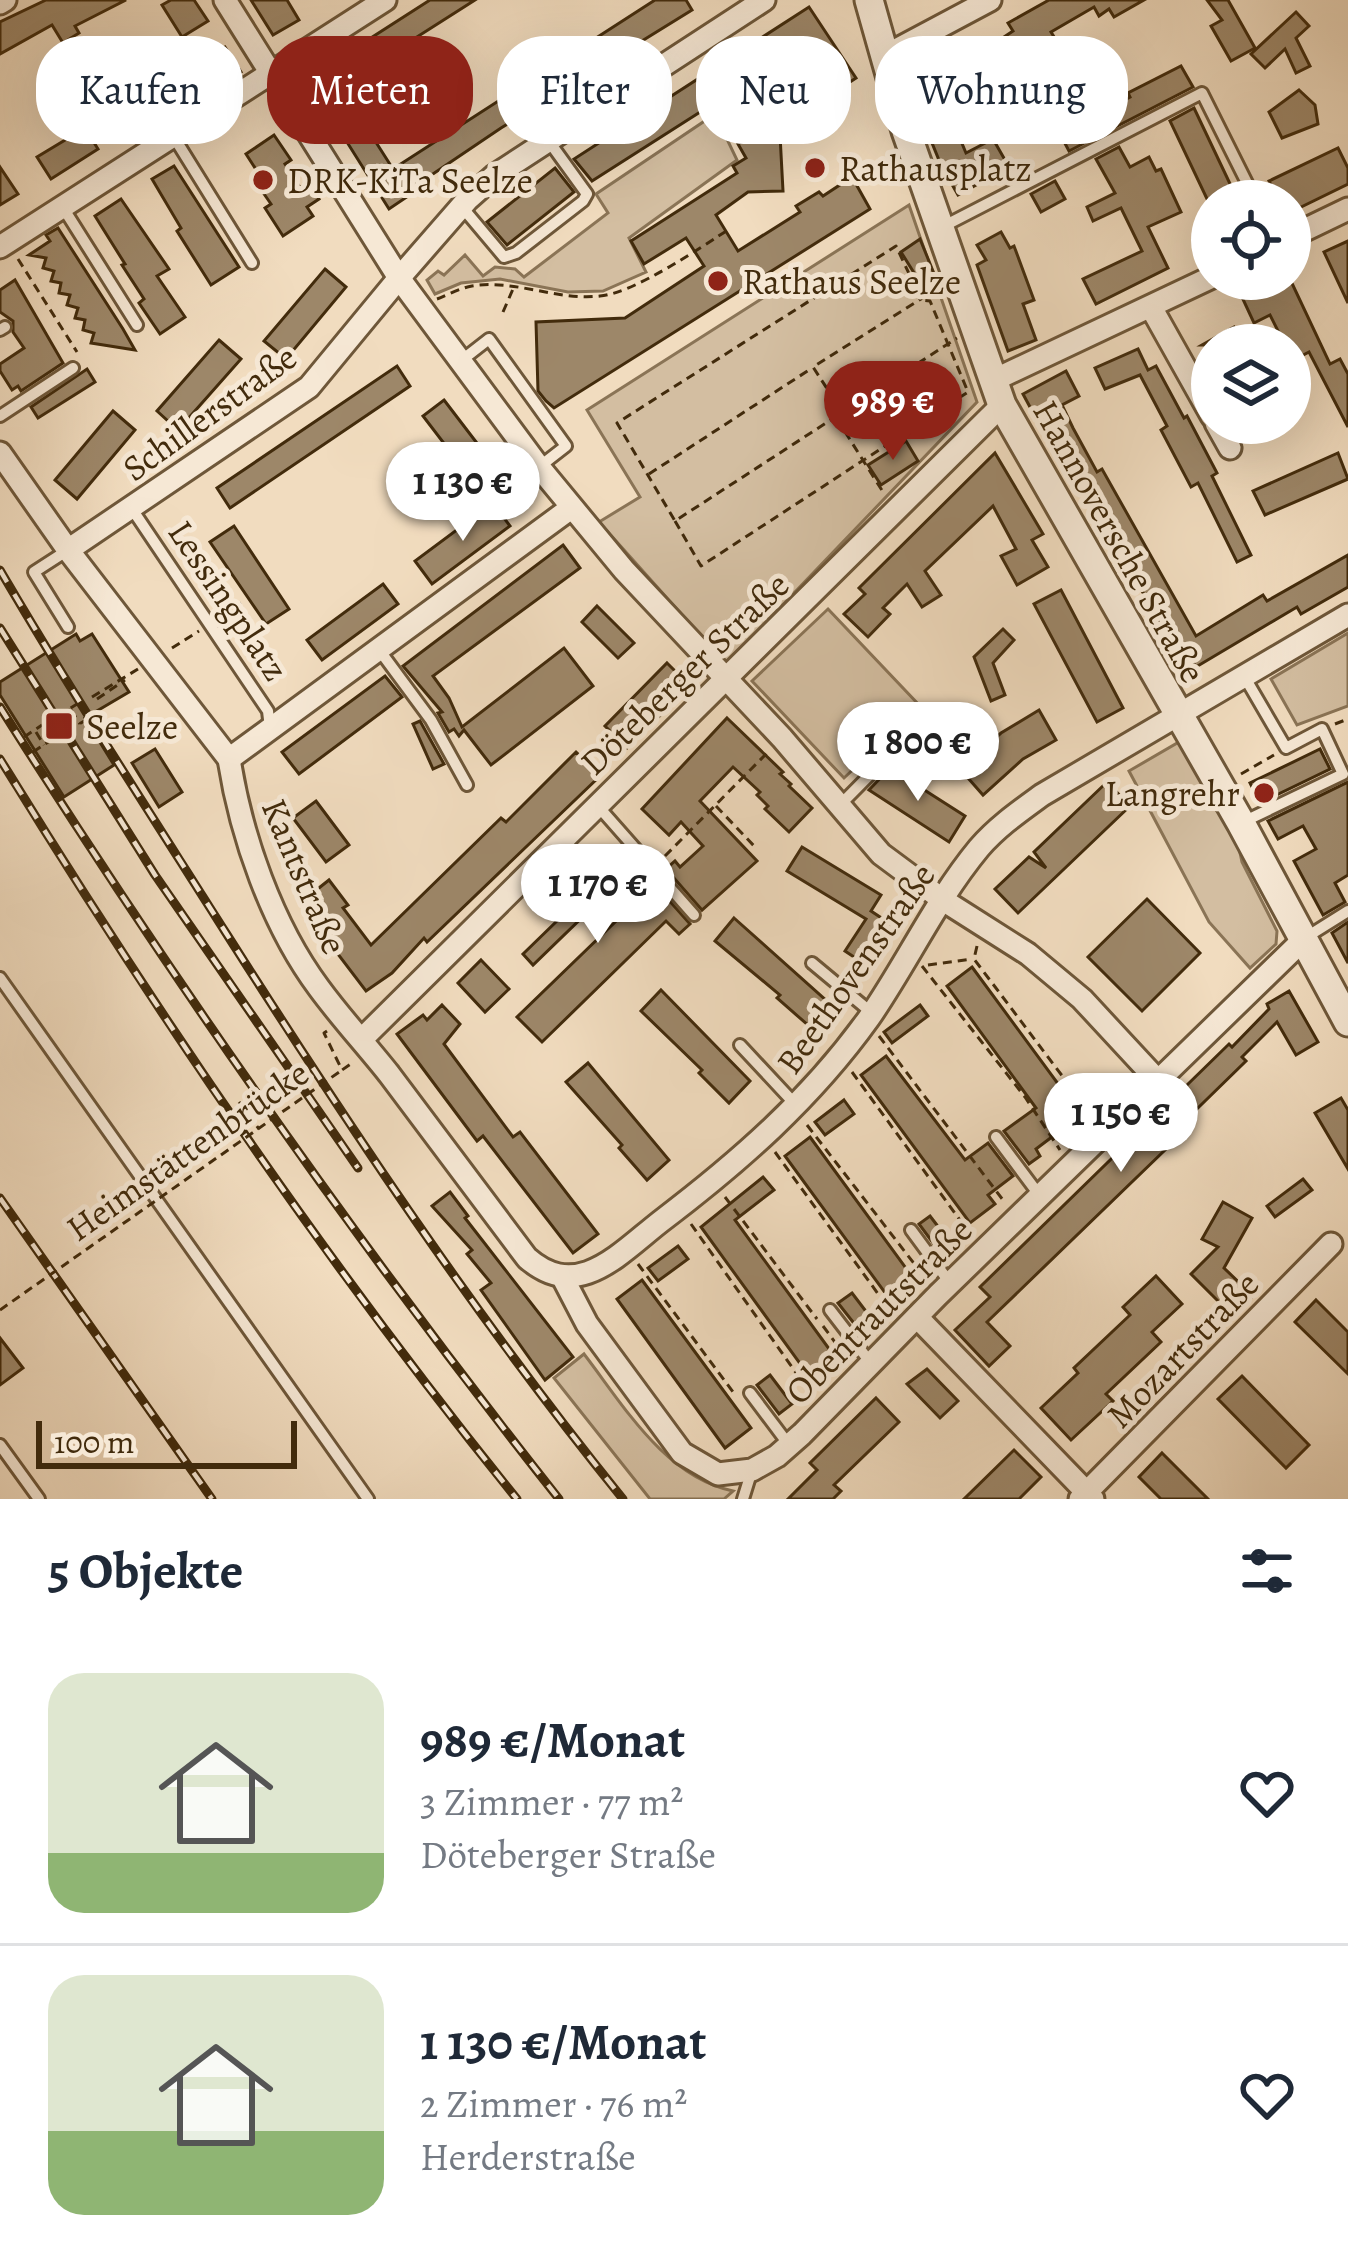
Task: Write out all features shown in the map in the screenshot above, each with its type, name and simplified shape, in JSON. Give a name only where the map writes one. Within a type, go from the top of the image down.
[{"type":"street","points":[[224,0],[267,67]]},
{"type":"street","points":[[328,36],[385,0]]},
{"type":"street","name":"Schillerstraße","points":[[672,60],[764,0]]},
{"type":"street","name":"Hannoversche Straße","points":[[869,0],[878,36]]},
{"type":"street","points":[[922,36],[990,0]]},
{"type":"street","points":[[4,244],[157,144]]},
{"type":"street","points":[[315,144],[419,307],[539,467],[624,570],[728,678],[881,854],[1028,954],[1082,999],[1159,1082]]},
{"type":"street","name":"Schillerstraße","points":[[68,550],[309,387],[462,207],[494,176],[542,144]]},
{"type":"street","name":"Hannoversche Straße","points":[[911,144],[998,393],[1347,1018]]},
{"type":"street","points":[[1311,227],[1348,209]]},
{"type":"street","points":[[998,393],[1191,288]]},
{"type":"street","points":[[1152,309],[1191,378]]},
{"type":"street","name":"Döteberger Straße","points":[[362,1039],[896,511],[998,393]]},
{"type":"street","points":[[1228,444],[1230,448]]},
{"type":"street","name":"Kantstraße","points":[[0,453],[68,550],[229,759],[241,814],[292,946],[318,987],[527,1258],[544,1273],[563,1278]]},
{"type":"street","points":[[229,759],[572,508]]},
{"type":"street","name":"Beethovenstraße","points":[[563,1278],[592,1272],[626,1249],[714,1181],[796,1108],[869,1017],[980,848],[1011,817],[1348,615]]},
{"type":"street","name":"Obentrautstraße","points":[[752,1470],[789,1445],[1304,939]]},
{"type":"street","name":"Mozartstraße","points":[[1087,1497],[1330,1244]]},
{"type":"street","points":[[563,1278],[587,1324],[682,1453],[718,1474],[752,1470]]},
{"type":"street","points":[[910,1323],[1087,1497]]},
{"type":"lane","points":[[939,229],[1202,93],[1246,180]]},
{"type":"lane","points":[[178,144],[252,263]]},
{"type":"lane","points":[[462,207],[504,257],[516,253],[586,194],[551,144]]},
{"type":"lane","points":[[62,206],[137,325]]},
{"type":"lane","points":[[459,362],[489,339],[566,446],[539,467]]},
{"type":"lane","points":[[0,416],[73,368]]},
{"type":"lane","name":"Lessingplatz","points":[[131,508],[268,711],[270,728]]},
{"type":"lane","points":[[68,550],[34,572],[68,627]]},
{"type":"lane","points":[[380,651],[431,720],[466,785]]},
{"type":"lane","points":[[1241,823],[1343,774],[1322,729],[1286,748],[1244,676]]},
{"type":"lane","points":[[840,806],[922,722]]},
{"type":"lane","points":[[597,805],[694,915]]},
{"type":"lane","points":[[1304,939],[1348,911]]},
{"type":"lane","points":[[812,963],[869,1017]]},
{"type":"lane","points":[[0,978],[368,1499]]},
{"type":"lane","points":[[740,1045],[796,1108]]},
{"type":"lane","points":[[996,1136],[1040,1196]]},
{"type":"lane","points":[[911,1230],[944,1289]]},
{"type":"lane","points":[[830,1310],[864,1368]]},
{"type":"lane","points":[[743,1395],[789,1445]]},
{"type":"lane","points":[[0,1445],[39,1499]]},
{"type":"lane","points":[[743,1499],[752,1470]]},
{"type":"path","points":[[419,307],[469,286],[513,287],[568,297],[606,296],[681,260],[731,228]]},
{"type":"path","points":[[4,244],[83,362],[73,368]]},
{"type":"path","points":[[896,246],[921,299],[930,302],[948,344],[968,392],[701,566],[617,423],[896,246]]},
{"type":"path","points":[[503,312],[513,287]]},
{"type":"path","points":[[648,475],[921,299]]},
{"type":"path","points":[[675,521],[975,329]]},
{"type":"path","points":[[813,367],[843,413]]},
{"type":"path","points":[[836,417],[896,511]]},
{"type":"path","points":[[94,698],[241,603]]},
{"type":"path","points":[[58,716],[77,704]]},
{"type":"path","points":[[67,731],[83,722],[71,710]]},
{"type":"path","points":[[24,737],[42,725]]},
{"type":"path","points":[[36,732],[44,745]]},
{"type":"path","points":[[656,867],[782,738]]},
{"type":"path","points":[[33,752],[51,740]]},
{"type":"path","points":[[1220,786],[1286,748]]},
{"type":"path","points":[[714,804],[756,848]]},
{"type":"path","points":[[974,959],[983,926]]},
{"type":"path","points":[[974,959],[1106,1134]]},
{"type":"path","points":[[974,959],[922,966],[1072,1166]]},
{"type":"path","points":[[869,1017],[1017,1218]]},
{"type":"path","points":[[324,1034],[342,1070]]},
{"type":"path","points":[[840,1056],[983,1251]]},
{"type":"path","name":"Heimstättenbrücke","points":[[0,1310],[353,1062]]},
{"type":"path","points":[[239,1102],[259,1129]]},
{"type":"path","points":[[796,1108],[944,1289]]},
{"type":"path","points":[[764,1137],[910,1323]]},
{"type":"path","points":[[714,1181],[864,1368]]},
{"type":"path","points":[[679,1208],[824,1411]]},
{"type":"path","points":[[626,1249],[743,1395]]},
{"type":"shaded area","points":[[696,127],[696,144],[729,144],[737,160],[629,238],[646,272],[603,291],[568,292],[500,279],[461,283],[435,294],[427,280],[438,271],[444,275],[465,255],[483,276],[495,267],[515,269],[524,277],[608,213],[596,194]]},
{"type":"shaded area","points":[[909,205],[977,402],[726,664],[599,522],[640,497],[587,410]]},
{"type":"shaded area","points":[[828,609],[920,706],[844,778],[752,681]]},
{"type":"shaded area","points":[[1348,633],[1348,706],[1297,725],[1271,679]]},
{"type":"shaded area","points":[[1179,742],[1237,839],[1242,862],[1277,931],[1276,944],[1250,968],[1209,922],[1129,771]]},
{"type":"shaded area","points":[[584,1354],[631,1417],[667,1455],[709,1483],[733,1491],[724,1499],[650,1499],[554,1378]]},
{"type":"building","points":[[46,0],[126,0],[75,26],[79,33],[74,36],[59,36],[52,25],[0,54],[0,22]]},
{"type":"building","points":[[194,0],[208,21],[181,36],[162,5]]},
{"type":"building","points":[[251,0],[287,0],[299,20],[273,35]]},
{"type":"building","points":[[430,0],[475,0],[418,36],[374,36]]},
{"type":"building","points":[[655,0],[686,0],[692,10],[650,36],[599,36]]},
{"type":"building","points":[[1049,0],[1144,0],[1114,17],[1109,9],[1099,16],[1094,7],[1051,32],[1054,36],[1006,36],[1013,31],[1008,23]]},
{"type":"building","points":[[1207,0],[1228,0],[1255,48],[1231,61],[1211,26],[1222,20]]},
{"type":"building","points":[[809,7],[828,36],[764,36]]},
{"type":"building","points":[[1296,12],[1309,26],[1296,38],[1310,66],[1296,73],[1285,49],[1265,68],[1251,54]]},
{"type":"building","points":[[1181,66],[1193,87],[1128,121],[1128,93]]},
{"type":"building","points":[[696,80],[696,115],[672,130],[672,96]]},
{"type":"building","points":[[1299,90],[1315,105],[1318,124],[1282,138],[1269,112]]},
{"type":"building","points":[[497,102],[497,131],[389,209],[348,144],[377,144],[393,169],[432,144],[473,144],[473,117]]},
{"type":"building","points":[[1194,108],[1228,180],[1198,180],[1170,121]]},
{"type":"building","points":[[267,140],[267,144],[280,144],[291,160],[285,164],[303,192],[311,187],[319,199],[307,207],[313,216],[283,236],[265,208],[271,204],[253,178],[259,174],[246,154]]},
{"type":"building","points":[[59,144],[95,144],[98,149],[51,179],[37,157]]},
{"type":"building","points":[[597,144],[650,144],[592,181],[574,159]]},
{"type":"building","name":"Rathaus Seelze","points":[[738,144],[780,144],[783,191],[748,192],[716,215],[738,251],[800,212],[796,206],[852,177],[870,209],[554,408],[538,391],[536,322],[625,318],[704,266],[686,238],[644,264],[631,241],[737,173],[733,166],[746,158]]},
{"type":"building","points":[[932,144],[962,144],[966,153],[983,144],[996,144],[1009,167],[958,195]]},
{"type":"building","points":[[1119,147],[1130,167],[1149,157],[1156,171],[1161,169],[1181,212],[1148,227],[1168,268],[1096,304],[1083,279],[1142,251],[1121,208],[1093,221],[1087,207],[1115,193],[1096,159]]},
{"type":"building","points":[[1338,148],[1348,168],[1348,184],[1311,202],[1311,180],[1271,180]]},
{"type":"building","points":[[174,166],[239,267],[211,285],[152,179]]},
{"type":"building","points":[[0,167],[18,194],[0,205]]},
{"type":"building","points":[[555,168],[574,192],[507,245],[487,222]]},
{"type":"building","points":[[1055,181],[1065,199],[1041,212],[1031,194]]},
{"type":"building","points":[[121,199],[169,269],[157,276],[185,317],[160,334],[95,216]]},
{"type":"building","points":[[58,228],[135,350],[91,343],[94,333],[83,330],[85,320],[75,318],[78,308],[67,305],[70,295],[59,293],[61,283],[51,281],[54,271],[43,268],[46,258],[29,255],[50,241],[46,235]]},
{"type":"building","points":[[1001,232],[1010,248],[1014,246],[1034,300],[1023,304],[1036,340],[1008,351],[977,265],[986,260],[977,245]]},
{"type":"building","points":[[920,239],[935,276],[921,284],[901,252]]},
{"type":"building","points":[[1348,241],[1348,303],[1324,252]]},
{"type":"building","points":[[325,269],[346,287],[286,359],[264,341]]},
{"type":"building","points":[[15,280],[63,363],[21,391],[18,386],[12,390],[0,371],[0,364],[24,348],[13,332],[13,321],[0,312],[0,290]]},
{"type":"building","points":[[1243,300],[1300,300],[1330,364],[1340,359],[1348,374],[1348,427],[1311,356],[1311,324],[1274,324],[1270,315],[1254,323]]},
{"type":"building","points":[[219,340],[241,359],[178,430],[157,411]]},
{"type":"building","points":[[1138,349],[1148,370],[1156,366],[1191,424],[1191,444],[1202,444],[1217,473],[1212,476],[1251,555],[1237,562],[1198,483],[1191,487],[1161,430],[1167,426],[1140,375],[1105,389],[1095,368]]},
{"type":"building","points":[[397,366],[410,386],[230,508],[217,488]]},
{"type":"building","points":[[87,369],[95,382],[38,418],[31,407]]},
{"type":"building","points":[[1066,371],[1079,396],[1062,405],[1073,428],[1097,472],[1102,469],[1196,636],[1263,595],[1267,601],[1348,555],[1348,587],[1301,614],[1297,607],[1196,667],[1171,625],[1164,629],[1079,482],[1072,485],[1023,394]]},
{"type":"building","points":[[444,400],[496,468],[475,484],[423,416]]},
{"type":"building","points":[[113,411],[135,430],[77,499],[55,480]]},
{"type":"building","points":[[906,441],[918,461],[881,485],[868,465]]},
{"type":"building","points":[[995,453],[1043,534],[1032,540],[1048,567],[1017,585],[1001,556],[1016,549],[993,506],[925,571],[941,595],[922,607],[907,584],[883,608],[890,614],[868,637],[844,614],[865,594],[859,588]]},
{"type":"building","points":[[1338,453],[1348,479],[1265,515],[1253,491]]},
{"type":"building","points":[[493,503],[510,526],[432,584],[415,561]]},
{"type":"building","points":[[234,526],[289,609],[266,624],[210,542]]},
{"type":"building","points":[[563,545],[580,568],[433,676],[462,727],[564,648],[593,686],[491,765],[464,730],[459,736],[454,729],[449,732],[438,713],[442,712],[403,666]]},
{"type":"building","points":[[383,584],[398,604],[322,660],[307,640]]},
{"type":"building","points":[[1061,590],[1123,708],[1097,722],[1034,604]]},
{"type":"building","points":[[597,606],[634,643],[618,658],[582,622]]},
{"type":"building","points":[[1003,629],[1014,640],[993,663],[1005,695],[991,701],[974,657]]},
{"type":"building","points":[[76,634],[80,641],[92,634],[129,692],[85,718],[114,765],[64,797],[0,695],[0,682]]},
{"type":"building","points":[[667,663],[690,686],[627,748],[605,726]]},
{"type":"building","points":[[385,676],[402,697],[299,774],[282,752]]},
{"type":"building","points":[[1039,710],[1056,740],[1023,759],[983,795],[960,769],[1001,733]]},
{"type":"building","points":[[727,718],[783,772],[789,786],[812,808],[789,832],[765,809],[768,806],[757,795],[760,792],[733,767],[700,801],[757,861],[702,910],[666,869],[675,861],[680,867],[703,846],[681,822],[669,835],[642,809]]},
{"type":"building","points":[[420,721],[444,764],[433,769],[413,724]]},
{"type":"building","points":[[155,749],[182,792],[159,807],[132,763]]},
{"type":"building","points":[[1320,749],[1330,769],[1260,803],[1250,783]]},
{"type":"building","points":[[576,752],[600,776],[427,942],[424,938],[392,973],[366,991],[318,928],[323,923],[305,899],[329,880],[371,945]]},
{"type":"building","points":[[890,768],[965,816],[949,842],[869,790]]},
{"type":"building","points":[[1107,782],[1130,806],[1018,913],[995,889],[1029,857],[1046,868],[1034,852]]},
{"type":"building","points":[[1348,782],[1348,875],[1335,883],[1345,902],[1323,915],[1294,861],[1316,849],[1303,826],[1278,839],[1268,821]]},
{"type":"building","points":[[316,801],[349,845],[326,862],[293,818]]},
{"type":"building","points":[[802,847],[881,895],[871,911],[892,925],[866,965],[845,951],[866,919],[787,871]]},
{"type":"building","points":[[627,853],[690,924],[679,934],[666,921],[542,1042],[517,1017],[642,896],[624,877],[533,965],[523,954]]},
{"type":"building","points":[[1147,899],[1200,953],[1142,1011],[1088,957]]},
{"type":"building","points":[[734,918],[829,1003],[809,1026],[715,941]]},
{"type":"building","points":[[1348,922],[1348,963],[1332,933]]},
{"type":"building","points":[[481,960],[509,989],[485,1012],[458,983]]},
{"type":"building","points":[[972,967],[1081,1115],[1036,1149],[1040,1156],[1029,1164],[1004,1131],[1036,1108],[947,986]]},
{"type":"building","points":[[661,990],[750,1081],[729,1103],[641,1011]]},
{"type":"building","points":[[1289,991],[1318,1042],[1296,1055],[1277,1022],[1242,1057],[1246,1061],[1160,1145],[1165,1150],[987,1322],[1010,1346],[989,1366],[955,1330],[990,1297],[980,1287],[1229,1044],[1232,1047],[1269,1009],[1267,1004]]},
{"type":"building","points":[[442,1005],[460,1024],[444,1044],[513,1137],[520,1132],[598,1234],[573,1253],[483,1136],[477,1141],[397,1034],[423,1015],[427,1020]]},
{"type":"building","points":[[920,1005],[928,1016],[892,1043],[884,1032]]},
{"type":"building","points":[[886,1056],[965,1160],[988,1143],[1013,1176],[988,1195],[995,1204],[970,1223],[861,1075]]},
{"type":"building","points":[[588,1063],[669,1160],[647,1180],[566,1082]]},
{"type":"building","points":[[1341,1098],[1348,1110],[1348,1169],[1315,1113]]},
{"type":"building","points":[[844,1100],[854,1114],[825,1135],[815,1122]]},
{"type":"building","points":[[810,1137],[919,1286],[894,1305],[785,1156]]},
{"type":"building","points":[[763,1177],[774,1190],[735,1220],[835,1357],[809,1376],[701,1227]]},
{"type":"building","points":[[1303,1179],[1312,1190],[1275,1217],[1267,1206]]},
{"type":"building","points":[[450,1192],[573,1357],[545,1380],[481,1290],[491,1283],[467,1254],[472,1250],[432,1206]]},
{"type":"building","points":[[1223,1202],[1252,1218],[1224,1268],[1253,1296],[1233,1316],[1191,1274],[1218,1247],[1202,1239]]},
{"type":"building","points":[[930,1216],[953,1246],[942,1255],[919,1224]]},
{"type":"building","points":[[678,1246],[688,1259],[658,1281],[648,1268]]},
{"type":"building","points":[[1156,1276],[1182,1304],[1152,1332],[1161,1342],[1106,1394],[1113,1401],[1071,1440],[1041,1408],[1078,1373],[1074,1368],[1130,1315],[1123,1307]]},
{"type":"building","points":[[642,1280],[751,1428],[725,1448],[617,1299]]},
{"type":"building","points":[[852,1293],[877,1326],[860,1331],[838,1303]]},
{"type":"building","points":[[1316,1300],[1348,1332],[1348,1374],[1295,1322]]},
{"type":"building","points":[[0,1338],[23,1368],[0,1385]]},
{"type":"building","points":[[927,1369],[958,1401],[940,1418],[907,1384]]},
{"type":"building","points":[[770,1375],[792,1404],[779,1414],[757,1385]]},
{"type":"building","points":[[1242,1376],[1309,1445],[1286,1468],[1218,1399]]},
{"type":"building","points":[[876,1398],[899,1422],[834,1485],[841,1491],[833,1499],[788,1499],[817,1470],[810,1463]]},
{"type":"building","points":[[1014,1450],[1041,1477],[1019,1499],[964,1499]]},
{"type":"building","points":[[1162,1453],[1208,1499],[1161,1499],[1139,1477]]},
{"type":"railway","points":[[0,570],[140,798],[368,1150],[517,1362],[623,1499]]},
{"type":"railway","points":[[0,628],[155,875],[358,1168]]},
{"type":"railway","points":[[0,707],[269,1110],[411,1307],[559,1499]]},
{"type":"railway","points":[[0,759],[246,1137],[379,1321],[517,1499]]},
{"type":"railway","points":[[0,1198],[212,1499]]},
{"type":"place","name":"Rathausplatz","points":[[815,168]]},
{"type":"place","name":"DRK-KiTa Seelze","points":[[263,180]]},
{"type":"place","name":"Rathaus Seelze","points":[[718,281]]},
{"type":"place","name":"Seelze","points":[[59,726]]},
{"type":"place","name":"Langrehr","points":[[1264,793]]}]
